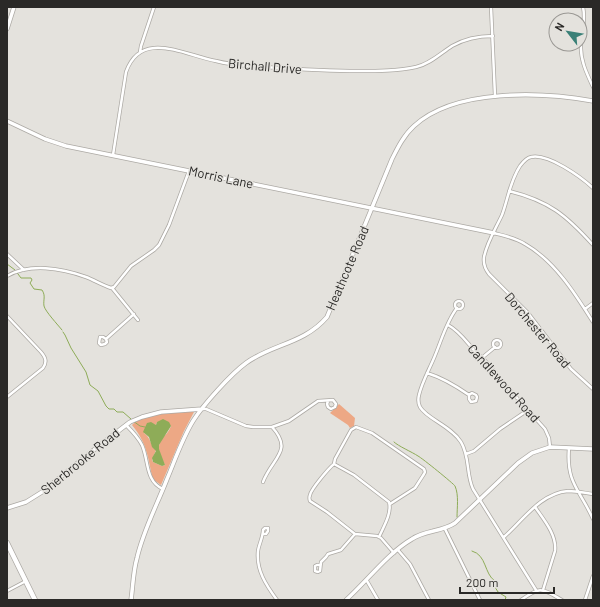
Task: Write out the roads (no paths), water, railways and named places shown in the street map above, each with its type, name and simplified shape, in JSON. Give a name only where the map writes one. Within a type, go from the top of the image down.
[{"type":"main road","points":[[7,543],[36,600]]},
{"type":"street","points":[[7,29],[14,7]]},
{"type":"street","points":[[113,155],[126,72],[130,62],[140,52],[154,7]]},
{"type":"street","points":[[491,7],[495,96]]},
{"type":"street","points":[[583,7],[585,21],[581,52],[585,71],[593,87]]},
{"type":"street","name":"Birchall Drive","points":[[140,52],[158,47],[168,48],[210,60],[242,65],[341,71],[377,71],[418,67],[461,41],[477,36],[493,36]]},
{"type":"street","name":"Heathcote Road","points":[[131,600],[133,578],[138,553],[189,428],[202,408],[245,364],[260,354],[299,339],[321,324],[331,308],[396,150],[405,135],[413,126],[429,115],[446,107],[495,96],[546,96],[573,98],[593,102]]},
{"type":"street","name":"Morris Lane","points":[[7,121],[54,143],[494,233]]},
{"type":"street","name":"Dorchester Road","points":[[593,188],[576,174],[557,164],[536,156],[526,159],[516,172],[502,214],[485,256],[484,266],[487,272],[528,313],[571,369],[593,389]]},
{"type":"street","points":[[112,288],[131,266],[159,245],[169,225],[189,171]]},
{"type":"street","points":[[509,191],[534,198],[558,212],[570,221],[593,245]]},
{"type":"street","points":[[494,233],[511,238],[532,248],[563,278],[593,322]]},
{"type":"street","points":[[7,254],[25,270]]},
{"type":"street","points":[[7,276],[17,272],[39,268],[59,269],[86,277],[108,288],[112,288],[138,320]]},
{"type":"street","points":[[585,309],[593,303]]},
{"type":"street","points":[[457,308],[448,325],[418,395],[419,406],[426,414],[454,433],[461,443],[466,454],[470,482],[536,590]]},
{"type":"street","points":[[106,339],[134,314]]},
{"type":"street","points":[[7,316],[41,352],[46,362],[42,368],[7,397]]},
{"type":"street","name":"Candlewood Road","points":[[448,325],[456,330],[474,350],[483,357],[499,378],[545,429],[549,438],[550,447]]},
{"type":"street","points":[[483,357],[495,347]]},
{"type":"street","points":[[428,373],[449,382],[469,395]]},
{"type":"street","name":"Sherbrooke Road","points":[[7,508],[26,501],[42,492],[126,424],[132,421],[160,412],[202,408],[246,426],[272,428],[289,421],[318,401],[328,401]]},
{"type":"street","points":[[466,454],[474,451],[500,429],[528,410]]},
{"type":"street","points":[[126,424],[142,445],[152,479],[158,486],[164,489]]},
{"type":"street","points":[[379,537],[385,524],[390,504],[415,488],[425,472],[424,469],[372,433],[356,427],[351,430],[335,459],[334,464],[329,468],[311,491],[309,497],[310,501],[356,534],[379,537],[394,553]]},
{"type":"street","points":[[263,482],[282,446],[281,440],[272,428]]},
{"type":"street","points":[[346,600],[394,553],[416,536],[445,529],[461,518],[521,460],[532,453],[550,447],[593,449]]},
{"type":"street","points":[[569,447],[569,467],[573,484],[593,519]]},
{"type":"street","points":[[334,464],[354,475],[387,500],[390,504]]},
{"type":"street","points":[[504,537],[535,507],[546,498],[556,493],[568,491],[593,494]]},
{"type":"street","points":[[535,507],[553,536],[556,544],[556,551],[543,590]]},
{"type":"street","points":[[445,529],[480,600]]},
{"type":"street","points":[[263,534],[258,553],[258,565],[268,588],[276,600]]},
{"type":"street","points":[[320,565],[328,554],[340,550],[356,534]]},
{"type":"street","points":[[398,550],[412,567],[430,600]]},
{"type":"street","points":[[585,600],[593,576]]},
{"type":"street","points":[[7,591],[26,580]]},
{"type":"street","points":[[367,581],[378,600]]},
{"type":"street","points":[[521,600],[536,590],[543,590],[562,600]]},
{"type":"waterway","points":[[7,264],[15,270],[21,278],[31,278],[32,280],[30,283],[34,289],[42,290],[44,294],[44,306],[62,330]]},
{"type":"waterway","points":[[63,332],[86,372],[90,385],[98,391],[106,406],[117,412],[123,412],[131,419]]},
{"type":"waterway","points":[[133,421],[140,426],[145,427]]},
{"type":"waterway","points":[[394,442],[421,458],[455,486],[457,497],[457,517]]},
{"type":"waterway","points":[[472,551],[477,553],[483,560],[491,578],[495,581],[495,587],[498,592],[506,597],[505,600]]}]
